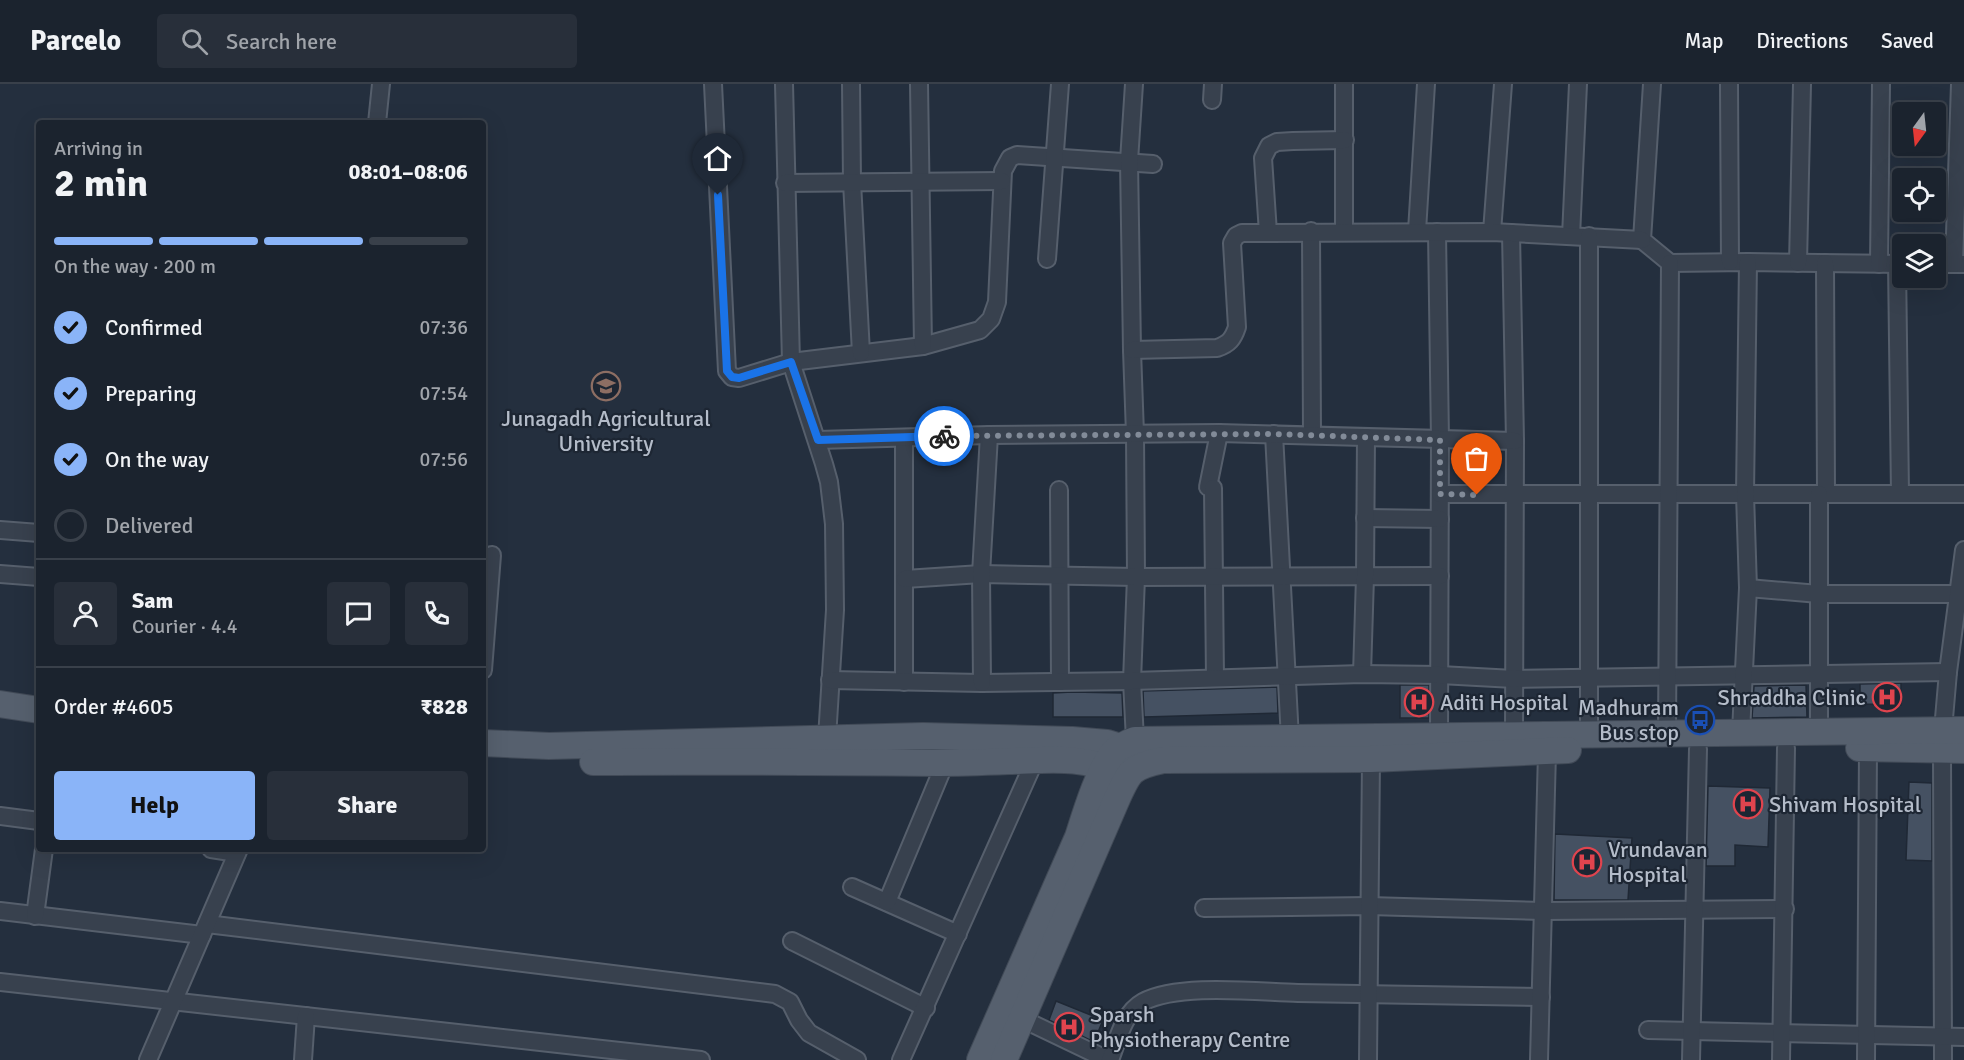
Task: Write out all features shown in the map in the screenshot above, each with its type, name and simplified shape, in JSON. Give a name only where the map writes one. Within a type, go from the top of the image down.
[{"type":"main road","points":[[0,688],[36,693]]},
{"type":"main road","points":[[0,704],[36,710]]},
{"type":"main road","points":[[486,759],[556,762],[739,760],[945,763],[1035,760],[1086,762],[1290,739],[1438,735],[1819,731],[1953,740]]},
{"type":"main road","points":[[486,743],[549,746],[923,736],[1107,743],[1126,759],[1163,760],[1371,759],[1589,749],[1868,748],[1953,740]]},
{"type":"main road","points":[[1004,1060],[1012,1014],[1089,802],[1126,759]]},
{"type":"main road","points":[[980,1060],[1012,1014]]},
{"type":"street","points":[[377,120],[381,84]]},
{"type":"street","points":[[713,84],[727,371],[732,377],[739,378],[861,353],[923,346],[980,330],[991,319],[997,302],[1002,182],[1003,171],[1010,158],[1017,155],[1054,156],[1153,164]]},
{"type":"street","points":[[784,84],[785,183],[792,366],[818,440],[829,482],[834,524],[835,600],[827,738]]},
{"type":"street","points":[[851,84],[852,182],[861,353]]},
{"type":"street","points":[[919,84],[923,346]]},
{"type":"street","points":[[1047,259],[1060,84]]},
{"type":"street","points":[[1126,759],[1136,576],[1136,434],[1132,350],[1129,161],[1134,84]]},
{"type":"street","points":[[1344,84],[1344,232]]},
{"type":"street","points":[[1418,231],[1426,84]]},
{"type":"street","points":[[1492,232],[1503,84]]},
{"type":"street","points":[[1571,236],[1578,84]]},
{"type":"street","points":[[1642,240],[1652,84]]},
{"type":"street","points":[[1729,84],[1730,262]]},
{"type":"street","points":[[1798,263],[1802,84]]},
{"type":"street","points":[[1879,264],[1881,84]]},
{"type":"street","points":[[1959,264],[1960,84]]},
{"type":"street","points":[[1268,233],[1263,159],[1269,146],[1277,142],[1345,140]]},
{"type":"street","points":[[785,183],[1002,182]]},
{"type":"street","points":[[1311,231],[1312,434]]},
{"type":"street","points":[[1132,350],[1217,348],[1233,339],[1237,327],[1232,243],[1236,236],[1242,233],[1418,231],[1589,236],[1642,240],[1670,263],[1892,264]]},
{"type":"street","points":[[1437,232],[1440,440],[1438,735]]},
{"type":"street","points":[[1510,233],[1515,441],[1514,735]]},
{"type":"street","points":[[1589,236],[1589,734]]},
{"type":"street","points":[[1741,732],[1748,588],[1745,494],[1748,262]]},
{"type":"street","points":[[1667,733],[1670,263]]},
{"type":"street","points":[[1819,731],[1825,263]]},
{"type":"street","points":[[1900,288],[1900,494]]},
{"type":"street","points":[[1215,678],[1211,488],[1219,434]]},
{"type":"street","points":[[1274,434],[1290,739]]},
{"type":"street","points":[[818,440],[988,435],[1312,434],[1515,441]]},
{"type":"street","points":[[982,683],[981,574],[988,435]]},
{"type":"street","points":[[1362,674],[1366,437]]},
{"type":"street","points":[[904,438],[904,682]]},
{"type":"street","points":[[1059,490],[1060,682]]},
{"type":"street","points":[[1440,494],[1964,494]]},
{"type":"street","points":[[1365,518],[1440,519]]},
{"type":"street","points":[[0,530],[36,533]]},
{"type":"street","points":[[1943,1060],[1953,740],[1948,672],[1964,550]]},
{"type":"street","points":[[486,606],[492,555]]},
{"type":"street","points":[[0,574],[36,577]]},
{"type":"street","points":[[905,579],[981,574],[1440,576]]},
{"type":"street","points":[[1748,588],[1819,594],[1958,594]]},
{"type":"street","points":[[830,680],[982,683],[1362,674],[1514,679],[1948,672]]},
{"type":"street","points":[[1781,1060],[1786,748]]},
{"type":"street","points":[[1866,1060],[1868,748]]},
{"type":"street","points":[[1691,1060],[1698,749]]},
{"type":"street","points":[[1539,1060],[1547,752]]},
{"type":"street","points":[[1368,1060],[1371,759]]},
{"type":"street","points":[[902,1060],[1035,760]]},
{"type":"street","points":[[887,902],[945,763]]},
{"type":"street","points":[[0,816],[36,821]]},
{"type":"street","points":[[35,916],[44,852]]},
{"type":"street","points":[[148,1060],[238,852]]},
{"type":"street","points":[[852,887],[958,934]]},
{"type":"street","points":[[1204,908],[1369,906],[1543,911],[1785,909]]},
{"type":"street","points":[[0,911],[205,930],[775,994],[790,1002],[809,1033],[857,1060]]},
{"type":"street","points":[[792,941],[926,1008]]},
{"type":"street","points":[[0,982],[701,1060]]},
{"type":"street","points":[[1012,1014],[1109,1060],[1126,1019],[1136,1007],[1146,1000],[1180,993],[1219,990],[1541,997]]},
{"type":"street","points":[[303,1060],[306,1016]]},
{"type":"street","points":[[1648,1030],[1964,1037]]},
{"type":"building","points":[[1901,683],[1901,705],[1860,704],[1860,684]]},
{"type":"building","points":[[1400,685],[1429,685],[1429,718],[1400,718]]},
{"type":"building","points":[[1806,685],[1807,717],[1752,718],[1754,686]]},
{"type":"building","points":[[1277,687],[1278,713],[1144,717],[1143,691]]},
{"type":"building","points":[[1053,693],[1122,693],[1123,717],[1053,717]]},
{"type":"building","points":[[1909,782],[1932,783],[1932,861],[1906,860]]},
{"type":"building","points":[[1708,786],[1770,788],[1768,847],[1735,845],[1735,866],[1706,866]]},
{"type":"building","points":[[1555,834],[1632,838],[1628,900],[1554,900]]},
{"type":"building","points":[[1056,1001],[1103,1020],[1094,1042],[1049,1020]]},
{"type":"way so far","points":[[944,436],[1312,434],[1440,440],[1440,494],[1477,495]]},
{"type":"place","name":"Junagadh Agricultural University","points":[[606,386]]},
{"type":"place","name":"Shraddha Clinic","points":[[1887,697]]},
{"type":"place","name":"Aditi Hospital","points":[[1419,702]]},
{"type":"place","name":"Madhuram Bus stop","points":[[1700,720]]},
{"type":"place","name":"Shivam Hospital","points":[[1748,804]]},
{"type":"place","name":"Vrundavan Hospital","points":[[1587,862]]},
{"type":"place","name":"Sparsh Physiotherapy Centre","points":[[1069,1027]]},
{"type":"route","points":[[718,195],[727,371],[732,377],[749,376],[791,362],[818,440],[944,436]]}]
